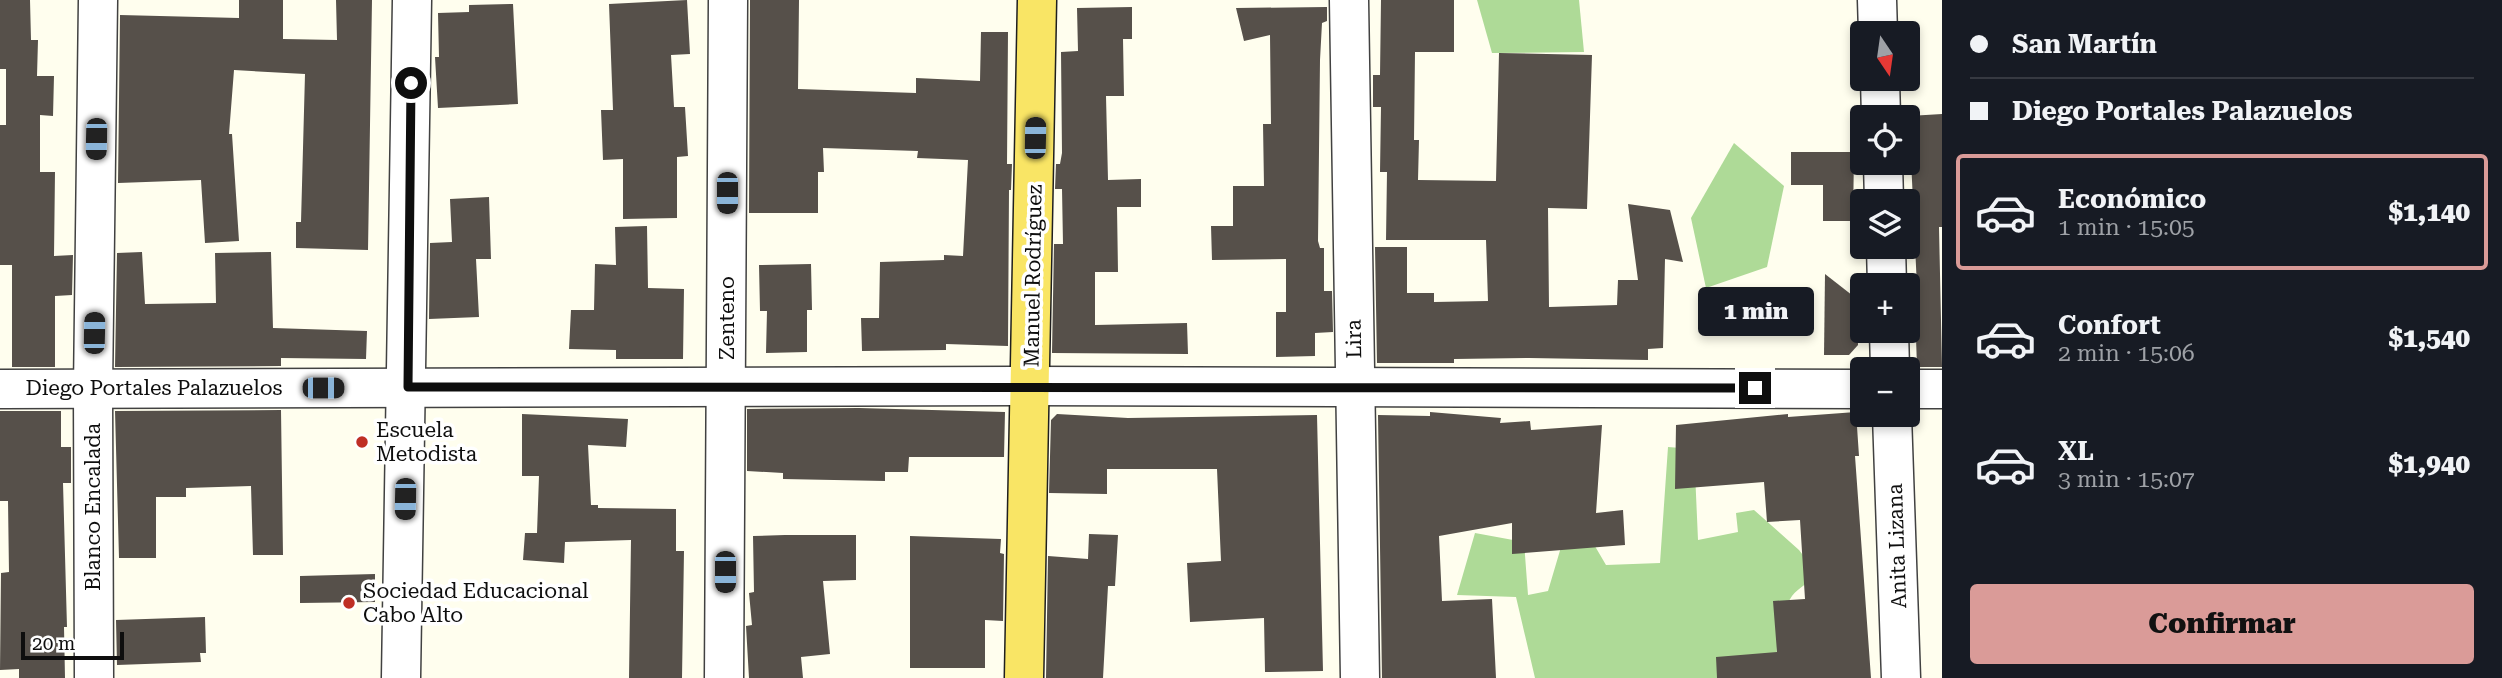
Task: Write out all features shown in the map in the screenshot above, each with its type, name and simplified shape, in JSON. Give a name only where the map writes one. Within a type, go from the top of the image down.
[{"type":"main road","name":"Manuel Rodríguez","points":[[1024,678],[1037,0]]},
{"type":"street","name":"Blanco Encalada","points":[[94,678],[93,388],[98,0]]},
{"type":"street","points":[[401,678],[408,387],[412,0]]},
{"type":"street","name":"Zenteno","points":[[724,678],[728,0]]},
{"type":"street","name":"Lira","points":[[1349,0],[1360,678]]},
{"type":"street","points":[[1877,0],[1878,21]]},
{"type":"street","name":"Diego Portales Palazuelos","points":[[0,389],[1031,386],[1850,389]]},
{"type":"street","points":[[1920,389],[1942,389]]},
{"type":"street","name":"Anita Lizana","points":[[1892,427],[1901,678]]},
{"type":"green space","points":[[1477,0],[1579,0],[1584,52],[1492,53]]},
{"type":"green space","points":[[1734,143],[1784,186],[1767,267],[1706,288],[1691,218]]},
{"type":"green space","points":[[1668,447],[1694,449],[1698,540],[1738,532],[1736,513],[1754,510],[1799,550],[1818,575],[1792,596],[1783,615],[1777,647],[1779,678],[1535,678],[1516,597],[1457,595],[1475,533],[1524,542],[1528,595],[1548,591],[1564,537],[1589,536],[1606,565],[1660,563]]},
{"type":"building","points":[[0,0],[30,0],[31,40],[38,40],[37,76],[54,76],[53,116],[40,115],[40,172],[55,172],[54,256],[73,255],[72,295],[55,296],[55,367],[12,367],[12,265],[0,265],[0,125],[6,125],[6,69],[0,69]]},
{"type":"building","points":[[239,0],[283,0],[283,39],[337,40],[336,0],[372,0],[368,250],[296,248],[296,222],[301,222],[305,74],[234,70],[229,134],[232,134],[239,241],[205,243],[201,180],[118,183],[120,15],[239,18]]},
{"type":"building","points":[[687,0],[690,54],[671,55],[674,107],[685,107],[688,156],[677,157],[677,218],[623,219],[623,159],[603,160],[601,110],[613,110],[609,4]]},
{"type":"building","points":[[750,0],[799,0],[798,89],[916,93],[916,78],[980,81],[981,32],[1008,32],[1007,164],[1012,164],[1009,190],[1008,346],[946,344],[946,350],[862,351],[861,318],[879,318],[880,262],[944,260],[944,255],[963,256],[968,160],[917,158],[918,151],[823,148],[824,172],[818,172],[818,213],[749,213]]},
{"type":"building","points":[[1381,0],[1454,0],[1454,52],[1415,52],[1414,140],[1419,140],[1418,180],[1496,181],[1499,53],[1592,55],[1587,209],[1548,208],[1549,307],[1617,305],[1618,280],[1638,280],[1628,204],[1670,210],[1683,262],[1665,259],[1663,348],[1648,349],[1648,360],[1529,358],[1454,359],[1454,363],[1377,363],[1375,247],[1407,247],[1407,293],[1434,293],[1434,302],[1488,301],[1486,240],[1386,240],[1387,172],[1380,172],[1381,107],[1373,107],[1373,75],[1380,75]]},
{"type":"building","points":[[513,4],[518,104],[438,108],[435,57],[439,57],[438,13],[469,12],[469,5]]},
{"type":"building","points":[[1132,7],[1132,39],[1123,39],[1124,96],[1106,96],[1108,180],[1141,179],[1141,207],[1117,207],[1118,272],[1095,272],[1095,325],[1187,323],[1188,354],[1052,353],[1054,244],[1063,244],[1062,189],[1055,189],[1056,164],[1060,164],[1062,153],[1061,52],[1078,51],[1077,8]]},
{"type":"building","points":[[1327,7],[1327,21],[1322,23],[1320,60],[1318,241],[1320,248],[1324,248],[1324,291],[1332,291],[1333,332],[1315,333],[1315,356],[1276,357],[1276,312],[1286,312],[1286,259],[1212,260],[1211,226],[1233,226],[1233,186],[1264,186],[1263,124],[1271,124],[1270,35],[1244,41],[1236,8]]},
{"type":"building","points":[[1942,114],[1942,227],[1939,227],[1942,367],[1920,367],[1920,357],[1917,357],[1916,343],[1920,343],[1920,273],[1916,273],[1916,259],[1920,259],[1920,189],[1912,189],[1912,175],[1920,175],[1920,115]]},
{"type":"building","points":[[1791,152],[1850,152],[1850,175],[1854,175],[1853,189],[1850,189],[1850,221],[1823,221],[1823,185],[1791,185]]},
{"type":"building","points":[[489,197],[491,259],[476,259],[479,317],[429,319],[430,243],[452,242],[450,199]]},
{"type":"building","points":[[647,226],[648,288],[684,289],[683,359],[616,359],[616,350],[569,349],[571,310],[594,310],[595,264],[616,265],[615,227]]},
{"type":"building","points":[[142,252],[145,304],[216,303],[215,253],[271,252],[273,328],[367,331],[366,359],[281,358],[281,366],[115,367],[117,253]]},
{"type":"building","points":[[811,264],[812,310],[807,310],[807,352],[766,353],[767,311],[760,311],[759,265]]},
{"type":"building","points":[[1825,274],[1850,294],[1850,343],[1858,345],[1849,355],[1824,355]]},
{"type":"building","points":[[859,408],[1005,412],[1004,457],[909,457],[908,472],[885,472],[885,481],[783,479],[783,473],[747,471],[747,409]]},
{"type":"building","points":[[281,410],[283,555],[253,555],[251,486],[186,488],[186,497],[156,497],[156,558],[119,558],[115,411]]},
{"type":"building","points":[[0,411],[61,411],[61,447],[71,447],[71,483],[63,483],[67,627],[64,627],[65,678],[19,678],[19,669],[0,670],[1,573],[9,572],[8,501],[0,501]]},
{"type":"building","points":[[1430,412],[1501,418],[1500,423],[1530,421],[1531,430],[1602,425],[1596,513],[1623,510],[1625,545],[1512,554],[1512,523],[1439,536],[1442,601],[1492,599],[1496,678],[1382,678],[1378,415],[1430,416]]},
{"type":"building","points":[[1850,412],[1850,427],[1857,427],[1859,456],[1855,456],[1871,678],[1717,678],[1716,657],[1777,652],[1773,601],[1805,599],[1800,520],[1767,522],[1764,482],[1675,489],[1676,425],[1788,414],[1788,417]]},
{"type":"building","points":[[522,414],[628,419],[626,447],[588,445],[591,505],[598,505],[598,508],[676,509],[676,551],[684,551],[682,678],[629,678],[631,540],[565,542],[564,563],[523,560],[525,533],[537,533],[539,476],[522,476]]},
{"type":"building","points":[[1057,414],[1128,418],[1317,415],[1323,671],[1265,672],[1264,618],[1190,622],[1187,563],[1221,561],[1217,469],[1107,469],[1107,494],[1049,493],[1051,420]]},
{"type":"building","points":[[1089,534],[1118,535],[1115,586],[1108,586],[1103,678],[1046,678],[1048,556],[1088,559]]},
{"type":"building","points":[[856,535],[856,580],[823,581],[830,654],[801,657],[803,678],[749,678],[746,626],[752,625],[749,593],[754,592],[753,536]]},
{"type":"building","points":[[910,536],[1001,539],[1000,553],[1004,554],[1003,621],[985,620],[985,668],[910,668]]},
{"type":"building","points":[[375,574],[375,602],[300,603],[300,576]]},
{"type":"building","points":[[205,617],[206,653],[200,653],[201,662],[117,665],[116,620]]},
{"type":"place","name":"Escuela Metodista","points":[[362,442]]},
{"type":"place","name":"Sociedad Educacional Cabo Alto","points":[[349,603]]},
{"type":"route","points":[[411,83],[408,387],[1755,388]]}]
